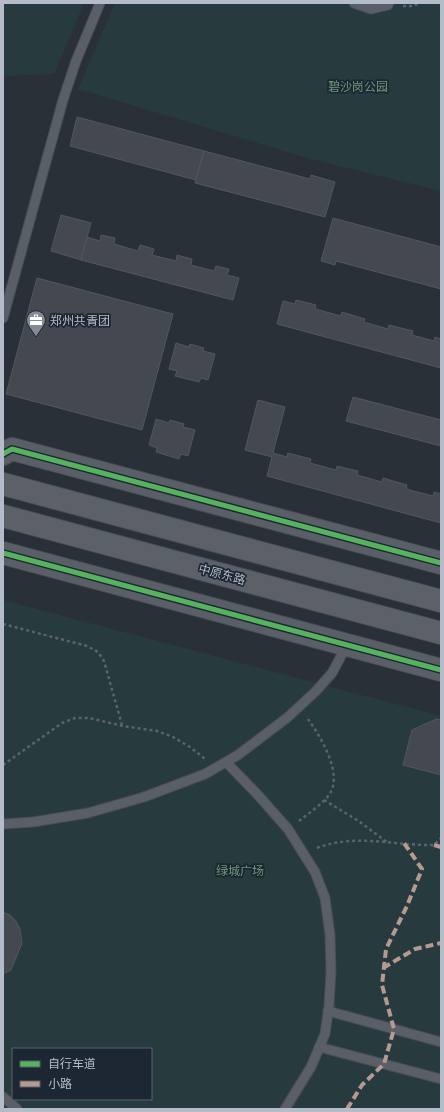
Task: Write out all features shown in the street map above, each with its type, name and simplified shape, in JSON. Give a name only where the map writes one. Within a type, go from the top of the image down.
[{"type":"main road","points":[[3,484],[441,601]]},
{"type":"main road","name":"中原东路","points":[[3,516],[441,633]]},
{"type":"street","points":[[3,454],[12,449],[441,563]]},
{"type":"street","points":[[3,553],[441,670]]},
{"type":"lane","points":[[3,318],[63,100],[76,61],[100,3]]},
{"type":"lane","points":[[354,3],[371,9],[388,5],[389,3]]},
{"type":"lane","points":[[3,824],[33,822],[88,813],[144,797],[205,774],[238,755],[288,717],[316,691],[332,673],[347,645]]},
{"type":"lane","points":[[226,762],[288,829],[315,872],[325,898],[330,935],[331,971],[328,1011],[324,1034],[311,1067],[285,1109]]},
{"type":"lane","points":[[328,1011],[441,1042]]},
{"type":"lane","points":[[319,1047],[441,1079]]},
{"type":"lane","points":[[3,1097],[17,1109]]},
{"type":"path","points":[[3,624],[87,646],[98,652],[104,661],[123,726]]},
{"type":"path","points":[[288,829],[324,800],[330,793],[333,781],[331,761],[320,736],[299,707]]},
{"type":"path","points":[[3,765],[62,723],[75,718],[89,718],[123,726],[157,731],[173,737],[190,747],[216,768]]},
{"type":"path","points":[[324,800],[357,820],[387,842]]},
{"type":"path","points":[[303,854],[329,844],[354,841],[434,845],[441,838]]},
{"type":"green space","points":[[3,3],[84,3],[54,74],[3,76]]},
{"type":"green space","name":"碧沙岗公园","points":[[115,3],[441,3],[441,191],[311,159],[78,89]]},
{"type":"green space","name":"绿城广场","points":[[3,600],[441,716],[441,1109],[3,1109]]},
{"type":"building","points":[[77,117],[204,151],[196,180],[70,146]]},
{"type":"building","points":[[204,151],[310,179],[311,175],[335,182],[325,217],[195,183]]},
{"type":"building","points":[[61,215],[91,223],[81,260],[51,251]]},
{"type":"building","points":[[333,218],[441,247],[441,289],[336,261],[335,265],[321,261]]},
{"type":"building","points":[[101,235],[115,238],[114,244],[138,251],[140,245],[154,249],[152,255],[176,261],[177,255],[192,259],[191,265],[214,271],[216,266],[229,269],[227,275],[239,278],[233,300],[81,260],[87,237],[100,241]]},
{"type":"building","points":[[37,278],[173,314],[142,430],[6,394]]},
{"type":"building","points":[[296,300],[316,305],[315,309],[341,316],[342,312],[365,319],[364,322],[388,329],[389,325],[413,331],[412,335],[434,341],[435,337],[441,339],[441,368],[277,324],[283,301],[295,304]]},
{"type":"building","points":[[176,343],[189,347],[190,344],[204,348],[203,351],[215,354],[208,380],[201,378],[199,382],[175,376],[177,371],[169,369]]},
{"type":"building","points":[[353,397],[441,420],[441,446],[346,421]]},
{"type":"building","points":[[258,400],[285,407],[273,453],[287,457],[288,453],[311,459],[310,463],[336,470],[337,466],[358,471],[357,475],[382,482],[383,478],[407,485],[406,489],[433,496],[434,492],[441,494],[441,523],[267,476],[272,457],[245,450]]},
{"type":"building","points":[[156,419],[169,423],[170,420],[184,424],[183,427],[195,430],[188,456],[181,454],[179,459],[156,452],[157,448],[149,445]]},
{"type":"building","points":[[436,719],[441,720],[441,775],[403,765],[412,730]]},
{"type":"building","points":[[3,912],[10,915],[16,921],[20,929],[22,943],[11,970],[3,974]]},
{"type":"marked path","points":[[347,1109],[362,1085],[384,1064],[394,1029],[382,985],[386,949],[407,906],[422,869],[404,843]]},
{"type":"marked path","points":[[434,845],[441,847]]},
{"type":"marked path","points":[[383,968],[415,949],[441,943]]},
{"type":"cycle path","points":[[3,454],[12,449],[441,563]]},
{"type":"cycle path","points":[[3,553],[441,670]]},
{"type":"place","name":"郑州共青团","points":[[36,337]]}]
